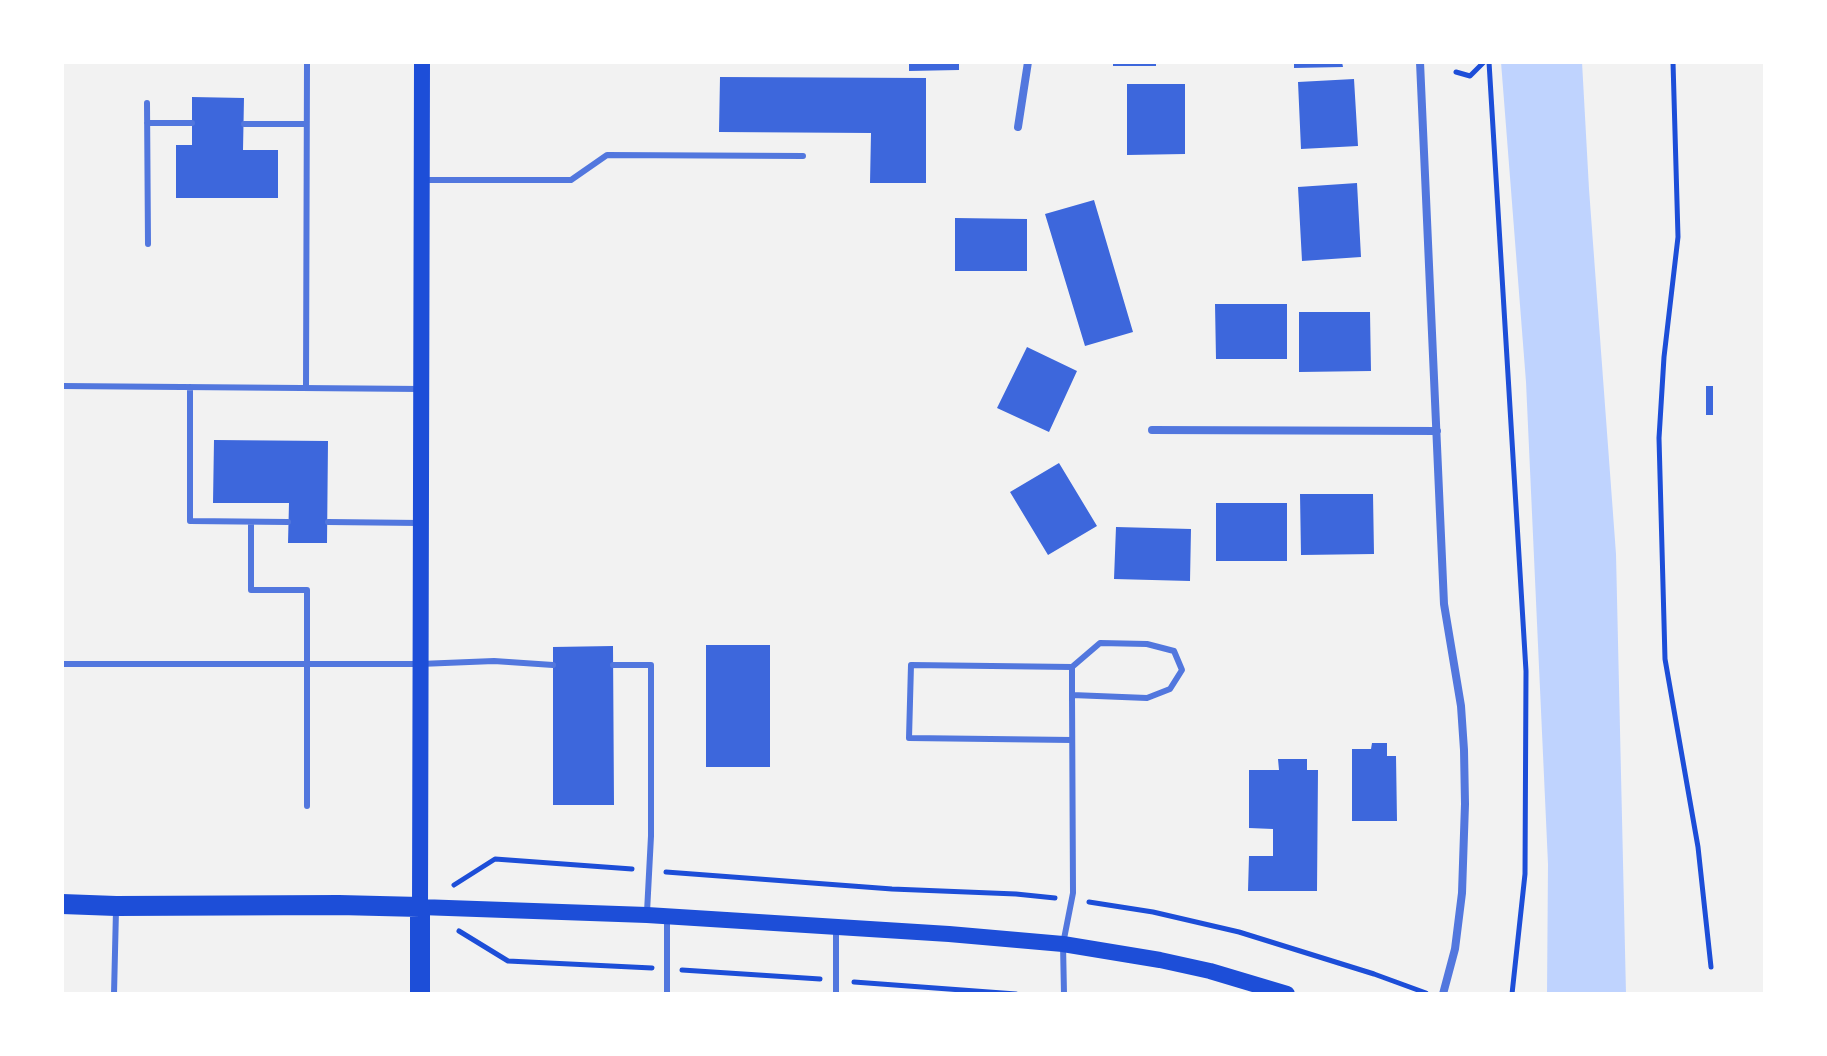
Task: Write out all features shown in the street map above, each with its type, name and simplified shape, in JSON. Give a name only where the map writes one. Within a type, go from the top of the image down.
[{"type":"main road","points":[[420,994],[422,62]]},
{"type":"main road","points":[[62,904],[420,907],[835,926],[1063,944],[1210,971],[1287,994]]},
{"type":"street","points":[[1018,127],[1028,62]]},
{"type":"street","points":[[1420,62],[1444,604],[1461,706],[1465,804],[1459,923],[1443,994]]},
{"type":"street","points":[[1152,430],[1437,431]]},
{"type":"lane","points":[[306,388],[307,62]]},
{"type":"lane","points":[[147,103],[148,244]]},
{"type":"lane","points":[[147,123],[192,123]]},
{"type":"lane","points":[[244,124],[306,124]]},
{"type":"lane","points":[[421,180],[571,180],[607,155],[803,156]]},
{"type":"lane","points":[[62,386],[421,389]]},
{"type":"lane","points":[[190,387],[190,521],[288,522]]},
{"type":"lane","points":[[251,522],[251,590],[307,590],[307,806]]},
{"type":"lane","points":[[328,522],[420,523]]},
{"type":"lane","points":[[1072,695],[1147,698],[1170,689],[1182,670],[1174,651],[1147,644],[1100,643],[1072,667],[911,665],[909,738],[1072,740]]},
{"type":"lane","points":[[62,664],[420,664],[494,661],[553,665]]},
{"type":"lane","points":[[613,665],[651,665],[651,836],[647,915]]},
{"type":"lane","points":[[1064,994],[1063,944],[1072,899],[1072,667]]},
{"type":"lane","points":[[114,994],[116,906]]},
{"type":"lane","points":[[667,917],[667,994]]},
{"type":"lane","points":[[835,926],[836,994]]},
{"type":"path","points":[[1456,72],[1470,76],[1487,62]]},
{"type":"path","points":[[1487,62],[1526,671],[1525,874],[1512,994]]},
{"type":"path","points":[[1673,62],[1678,237],[1664,357],[1659,438],[1665,659],[1698,847],[1711,967]]},
{"type":"path","points":[[420,907],[495,859],[892,889],[1016,894],[1153,912],[1239,932],[1428,994]]},
{"type":"path","points":[[458,931],[508,961],[1016,994]]},
{"type":"water","points":[[1501,62],[1582,62],[1616,554],[1626,994],[1547,994],[1548,864],[1526,382]]},
{"type":"building","points":[[909,62],[959,62],[959,70],[909,71]]},
{"type":"building","points":[[1113,62],[1156,62],[1156,66],[1113,66]]},
{"type":"building","points":[[1294,62],[1342,62],[1343,67],[1294,68]]},
{"type":"building","points":[[720,77],[926,78],[926,183],[870,183],[871,133],[719,132]]},
{"type":"building","points":[[1354,79],[1358,146],[1301,149],[1298,82]]},
{"type":"building","points":[[1127,84],[1185,84],[1185,154],[1127,155]]},
{"type":"building","points":[[192,97],[244,98],[243,150],[278,150],[278,198],[176,198],[176,145],[192,145]]},
{"type":"building","points":[[1357,183],[1361,257],[1302,261],[1298,187]]},
{"type":"building","points":[[1094,200],[1133,332],[1085,346],[1045,214]]},
{"type":"building","points":[[955,218],[1027,219],[1027,271],[955,271]]},
{"type":"building","points":[[1215,304],[1287,304],[1287,359],[1216,359]]},
{"type":"building","points":[[1299,312],[1370,312],[1371,371],[1299,372]]},
{"type":"building","points":[[1027,347],[1077,371],[1049,432],[997,408]]},
{"type":"building","points":[[1706,386],[1713,386],[1713,415],[1706,415]]},
{"type":"building","points":[[214,440],[328,441],[327,543],[288,543],[289,503],[213,503]]},
{"type":"building","points":[[1059,463],[1097,526],[1048,555],[1010,492]]},
{"type":"building","points":[[1300,494],[1373,494],[1374,554],[1301,555]]},
{"type":"building","points":[[1216,503],[1287,503],[1287,561],[1216,561]]},
{"type":"building","points":[[1116,527],[1191,529],[1190,581],[1114,579]]},
{"type":"building","points":[[706,645],[770,645],[770,767],[706,767]]},
{"type":"building","points":[[613,646],[614,805],[553,805],[553,647]]},
{"type":"building","points":[[1372,743],[1387,743],[1387,756],[1396,756],[1397,821],[1352,821],[1352,749],[1371,749]]},
{"type":"building","points":[[1278,759],[1307,759],[1307,770],[1318,770],[1317,891],[1248,891],[1249,856],[1273,856],[1273,829],[1249,828],[1249,770],[1279,770]]}]
